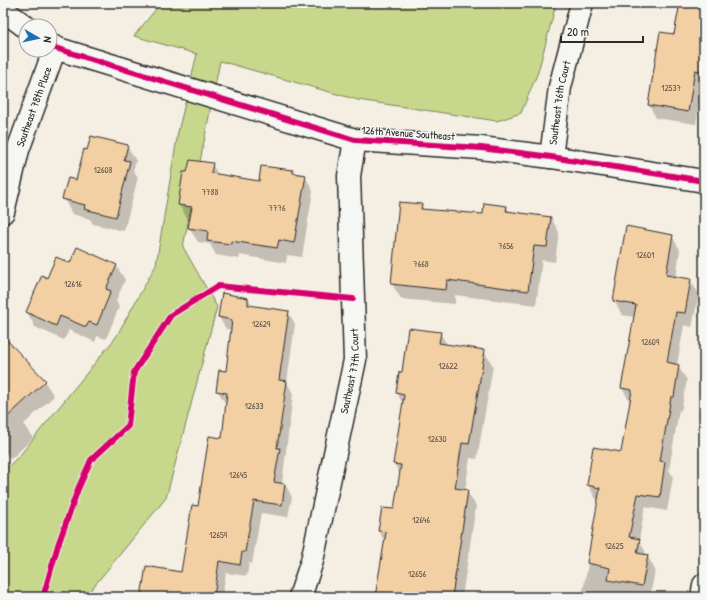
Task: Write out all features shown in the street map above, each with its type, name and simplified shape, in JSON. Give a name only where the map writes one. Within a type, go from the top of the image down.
[{"type":"street","name":"Southeast 76th Court","points":[[551,157],[560,86],[582,3]]},
{"type":"street","points":[[3,10],[18,21]]},
{"type":"street","name":"126th Avenue Southeast","points":[[58,48],[355,140],[481,148],[551,157],[704,181]]},
{"type":"street","name":"Southeast 78th Place","points":[[3,212],[18,150],[49,58]]},
{"type":"street","name":"Southeast 77th Court","points":[[300,597],[312,561],[355,360],[349,176],[355,140]]},
{"type":"street","points":[[702,597],[704,585]]},
{"type":"green space","points":[[161,3],[554,3],[555,8],[538,72],[521,113],[497,121],[358,100],[220,61],[183,247],[217,307],[166,498],[85,597],[3,597],[3,472],[21,454],[116,337],[156,265],[178,132],[197,54],[134,36]]},
{"type":"building","points":[[680,3],[704,3],[704,72],[695,70],[688,112],[648,105],[660,32],[674,34]]},
{"type":"building","points":[[91,136],[128,145],[124,160],[130,161],[116,217],[84,209],[85,205],[62,199],[68,178],[76,180],[84,149],[87,150]]},
{"type":"building","points":[[190,160],[213,163],[211,173],[259,181],[261,166],[293,170],[293,173],[306,175],[294,243],[279,240],[277,248],[231,241],[231,244],[207,241],[208,231],[188,228],[192,207],[178,205],[183,172],[187,172]]},
{"type":"building","points":[[399,202],[422,204],[421,209],[483,214],[484,203],[507,206],[506,211],[551,217],[547,247],[534,246],[528,291],[447,280],[446,290],[391,284]]},
{"type":"building","points":[[626,226],[673,235],[666,275],[691,279],[685,313],[676,312],[667,362],[679,365],[674,397],[671,397],[660,461],[665,462],[660,497],[638,494],[629,537],[640,539],[637,553],[648,555],[642,586],[608,580],[610,568],[587,563],[600,488],[587,485],[593,447],[621,452],[632,390],[621,388],[636,305],[613,301]]},
{"type":"building","points":[[77,247],[117,265],[106,289],[111,291],[97,325],[89,322],[86,327],[60,316],[56,326],[26,312],[42,275],[47,278],[56,257],[70,263]]},
{"type":"building","points":[[222,293],[248,298],[248,305],[289,311],[279,380],[287,381],[277,448],[280,448],[274,482],[285,484],[282,505],[254,501],[245,552],[242,552],[240,565],[219,561],[214,597],[141,597],[146,566],[181,572],[192,505],[198,506],[209,436],[222,438],[227,393],[216,391],[219,370],[226,371],[232,320],[218,317]]},
{"type":"building","points":[[408,328],[441,332],[439,343],[485,350],[469,444],[462,443],[455,488],[468,490],[452,597],[375,597],[386,532],[378,531],[382,508],[394,509],[401,465],[393,464],[404,395],[396,393],[399,372],[402,372]]},
{"type":"building","points":[[3,336],[46,381],[3,421]]},
{"type":"cycle path","points":[[58,49],[355,140],[481,148],[551,157],[704,181]]},
{"type":"cycle path","points":[[43,597],[58,545],[78,489],[91,460],[128,426],[134,372],[171,315],[218,286],[353,299]]}]
